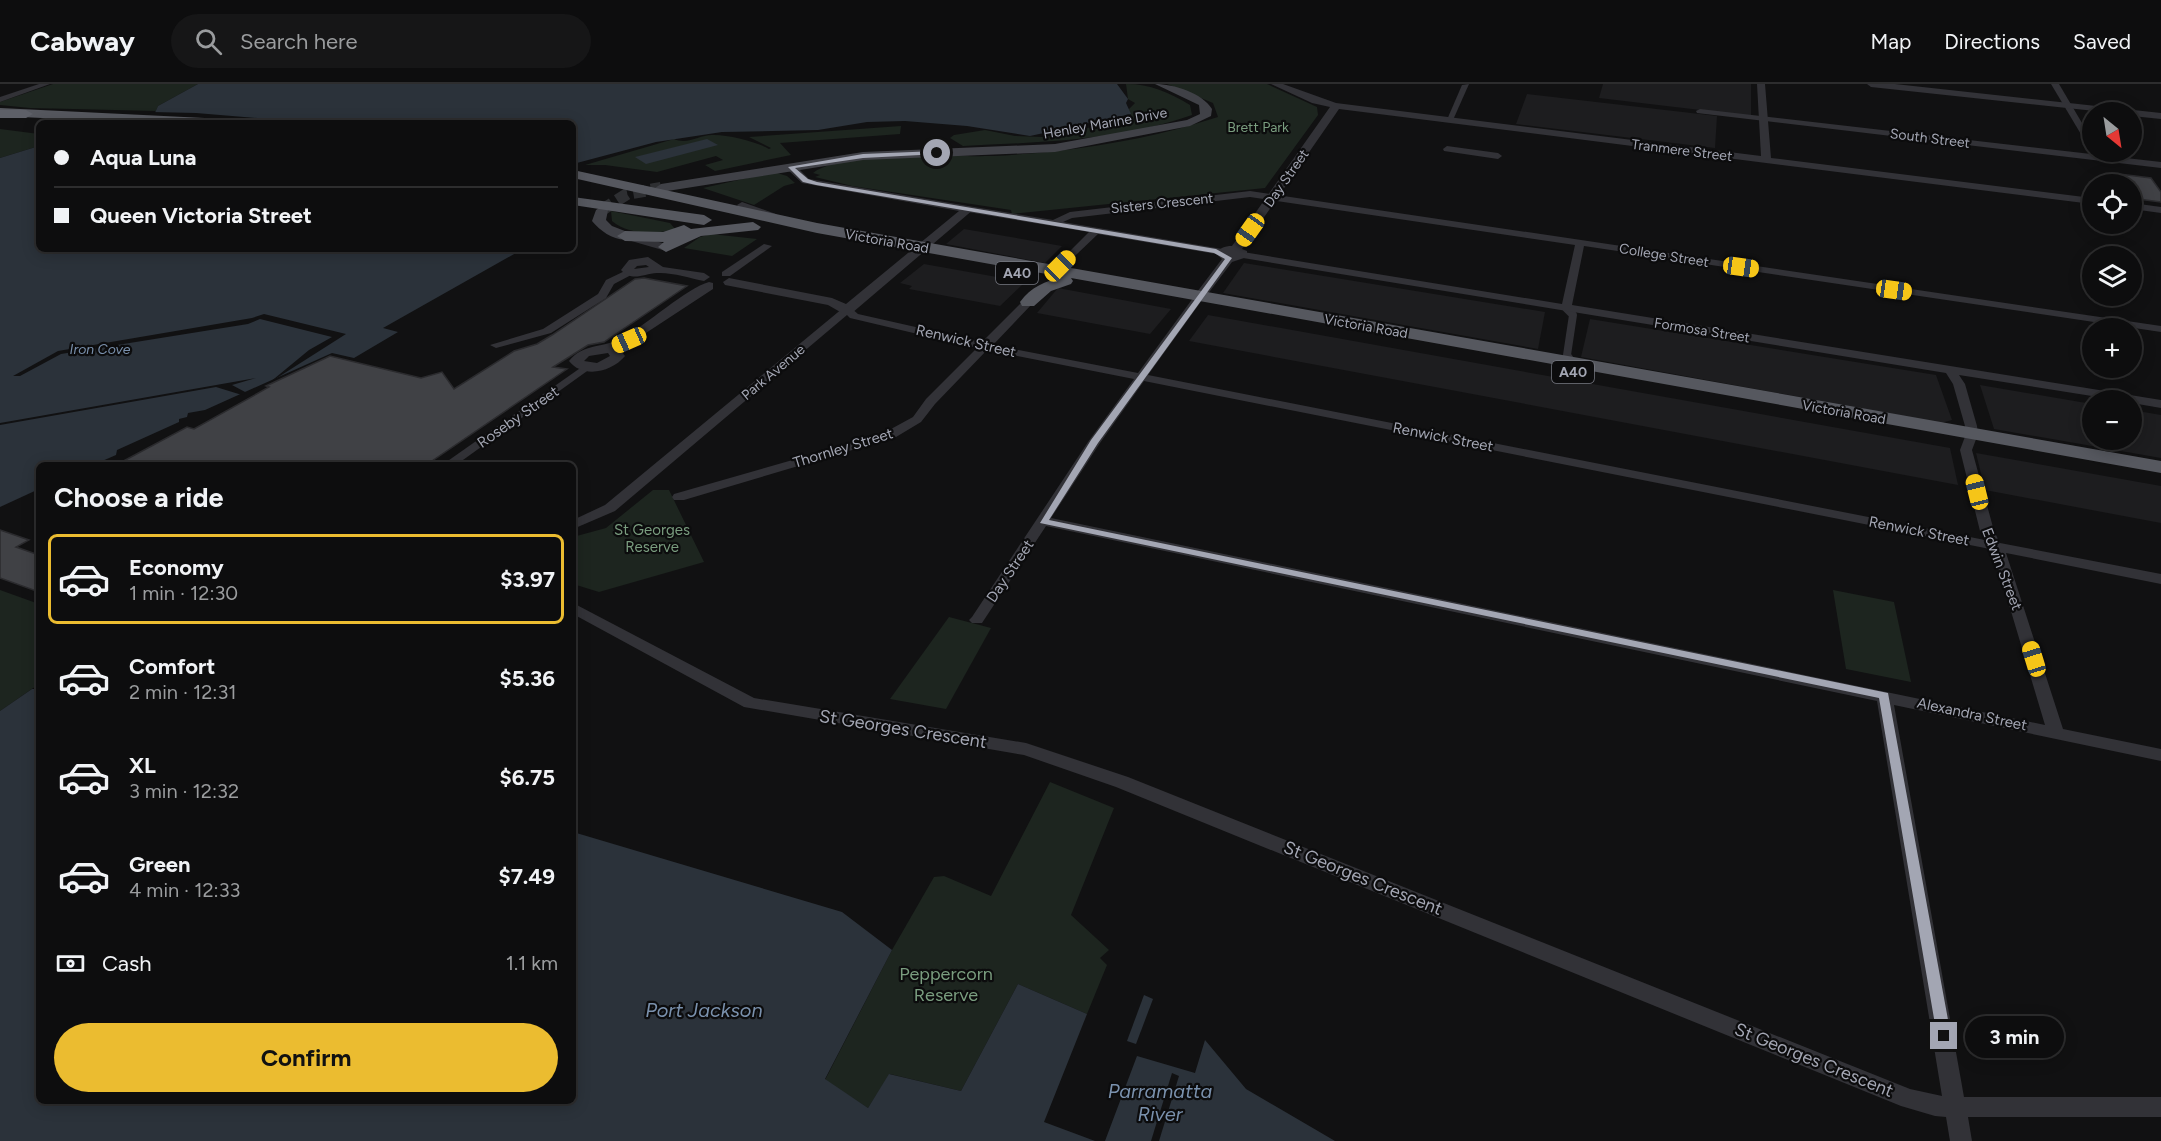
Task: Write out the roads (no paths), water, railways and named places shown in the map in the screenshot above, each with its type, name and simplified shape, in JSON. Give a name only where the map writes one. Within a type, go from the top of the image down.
[{"type":"highway","points":[[4,120],[34,118],[110,120]]},
{"type":"highway","name":"Victoria Road","points":[[576,175],[918,251]]},
{"type":"highway","name":"Victoria Road","points":[[576,201],[918,251],[1971,438],[2161,467]]},
{"type":"highway","points":[[625,236],[674,235],[684,230],[680,216]]},
{"type":"highway","points":[[666,247],[684,237],[707,230],[753,227]]},
{"type":"highway","points":[[1028,302],[1060,276]]},
{"type":"highway","name":"Victoria Road","points":[[1197,300],[1573,364],[2161,475]]},
{"type":"main road","name":"Henley Marine Drive","points":[[661,188],[873,155],[1055,148],[1170,127],[1205,116],[1207,109],[1203,104],[1160,84]]},
{"type":"main road","points":[[602,210],[599,221],[601,225],[625,236]]},
{"type":"street","points":[[0,100],[46,84]]},
{"type":"street","name":"Tranmere Street","points":[[1275,84],[1315,101],[1336,106],[2082,200]]},
{"type":"street","points":[[1761,84],[1766,160]]},
{"type":"street","points":[[1871,84],[2161,116]]},
{"type":"street","points":[[2055,84],[2082,129]]},
{"type":"street","points":[[1449,120],[1466,85]]},
{"type":"street","name":"Day Street","points":[[977,620],[1140,378],[1274,196],[1336,106]]},
{"type":"street","name":"South Street","points":[[1700,111],[2082,153]]},
{"type":"street","points":[[1447,149],[1498,156]]},
{"type":"street","name":"South Street","points":[[2142,162],[2161,165]]},
{"type":"street","name":"Formosa Street","points":[[791,167],[806,180],[816,183],[1053,224],[2008,381],[2161,404]]},
{"type":"street","name":"Sisters Crescent","points":[[1053,224],[1070,215],[1131,206],[1250,194],[1274,196]]},
{"type":"street","name":"College Street","points":[[1274,196],[2161,329]]},
{"type":"street","points":[[742,205],[774,216]]},
{"type":"street","points":[[2142,207],[2161,210]]},
{"type":"street","name":"Park Avenue","points":[[576,524],[610,508],[968,209]]},
{"type":"street","points":[[1060,276],[1096,231]]},
{"type":"street","points":[[625,236],[666,247]]},
{"type":"street","points":[[648,242],[649,264]]},
{"type":"street","points":[[1573,364],[1567,355],[1573,315],[1566,308],[1580,243]]},
{"type":"street","points":[[586,367],[578,364],[580,355],[591,350],[610,349],[629,340],[706,282],[727,278],[767,246]]},
{"type":"street","points":[[496,345],[528,339],[547,331],[602,296],[610,282],[629,272],[640,274],[656,254],[666,247]]},
{"type":"street","points":[[649,264],[706,282]]},
{"type":"street","name":"Renwick Street","points":[[727,278],[832,302],[854,316],[983,346],[2161,579]]},
{"type":"street","name":"Thornley Street","points":[[679,496],[885,438],[900,431],[927,412],[930,402],[1028,302]]},
{"type":"street","name":"Roseby Street","points":[[452,462],[586,367]]},
{"type":"street","name":"Edwin Street","points":[[1951,371],[1959,384],[1971,438],[1966,450],[1987,531],[1996,546],[2056,732]]},
{"type":"street","name":"Alexandra Street","points":[[1044,521],[2161,755]]},
{"type":"street","name":"St Georges Crescent","points":[[576,610],[750,703],[1026,749],[1153,793],[1909,1099],[1935,1106],[1957,1107],[2161,1107]]},
{"type":"street","points":[[1884,696],[1957,1107],[1961,1141]]},
{"type":"water","points":[[198,84],[1117,84],[1128,99],[1126,103],[1131,114],[1030,136],[967,126],[905,121],[867,122],[818,130],[722,132],[656,142],[576,163],[576,120],[143,120],[154,115],[158,106]]},
{"type":"water","points":[[707,139],[718,145],[646,164],[635,157]]},
{"type":"water","name":"Iron Cove","points":[[36,147],[36,252],[518,252],[383,328],[398,332],[354,358],[332,353],[205,410],[188,413],[187,417],[179,419],[179,422],[117,450],[116,455],[100,462],[36,462],[36,490],[0,507],[0,158]]},
{"type":"water","name":"Port Jackson","points":[[32,689],[36,689],[36,1104],[576,1104],[576,833],[842,912],[892,950],[825,1079],[868,1108],[889,1074],[961,1091],[1018,984],[1087,1014],[1044,1122],[1095,1141],[0,1141],[0,711]]},
{"type":"water","points":[[1144,995],[1153,999],[1136,1044],[1127,1041]]},
{"type":"water","name":"Parramatta River","points":[[1205,1040],[1246,1089],[1335,1141],[1105,1141],[1137,1056],[1195,1073]]},
{"type":"tunnel","points":[[602,210],[627,194],[661,188]]},
{"type":"park label","name":"Brett Park","points":[[1258,127]]},
{"type":"park label","name":"St Georges Reserve","points":[[652,538]]},
{"type":"park label","name":"Peppercorn Reserve","points":[[946,984]]}]
